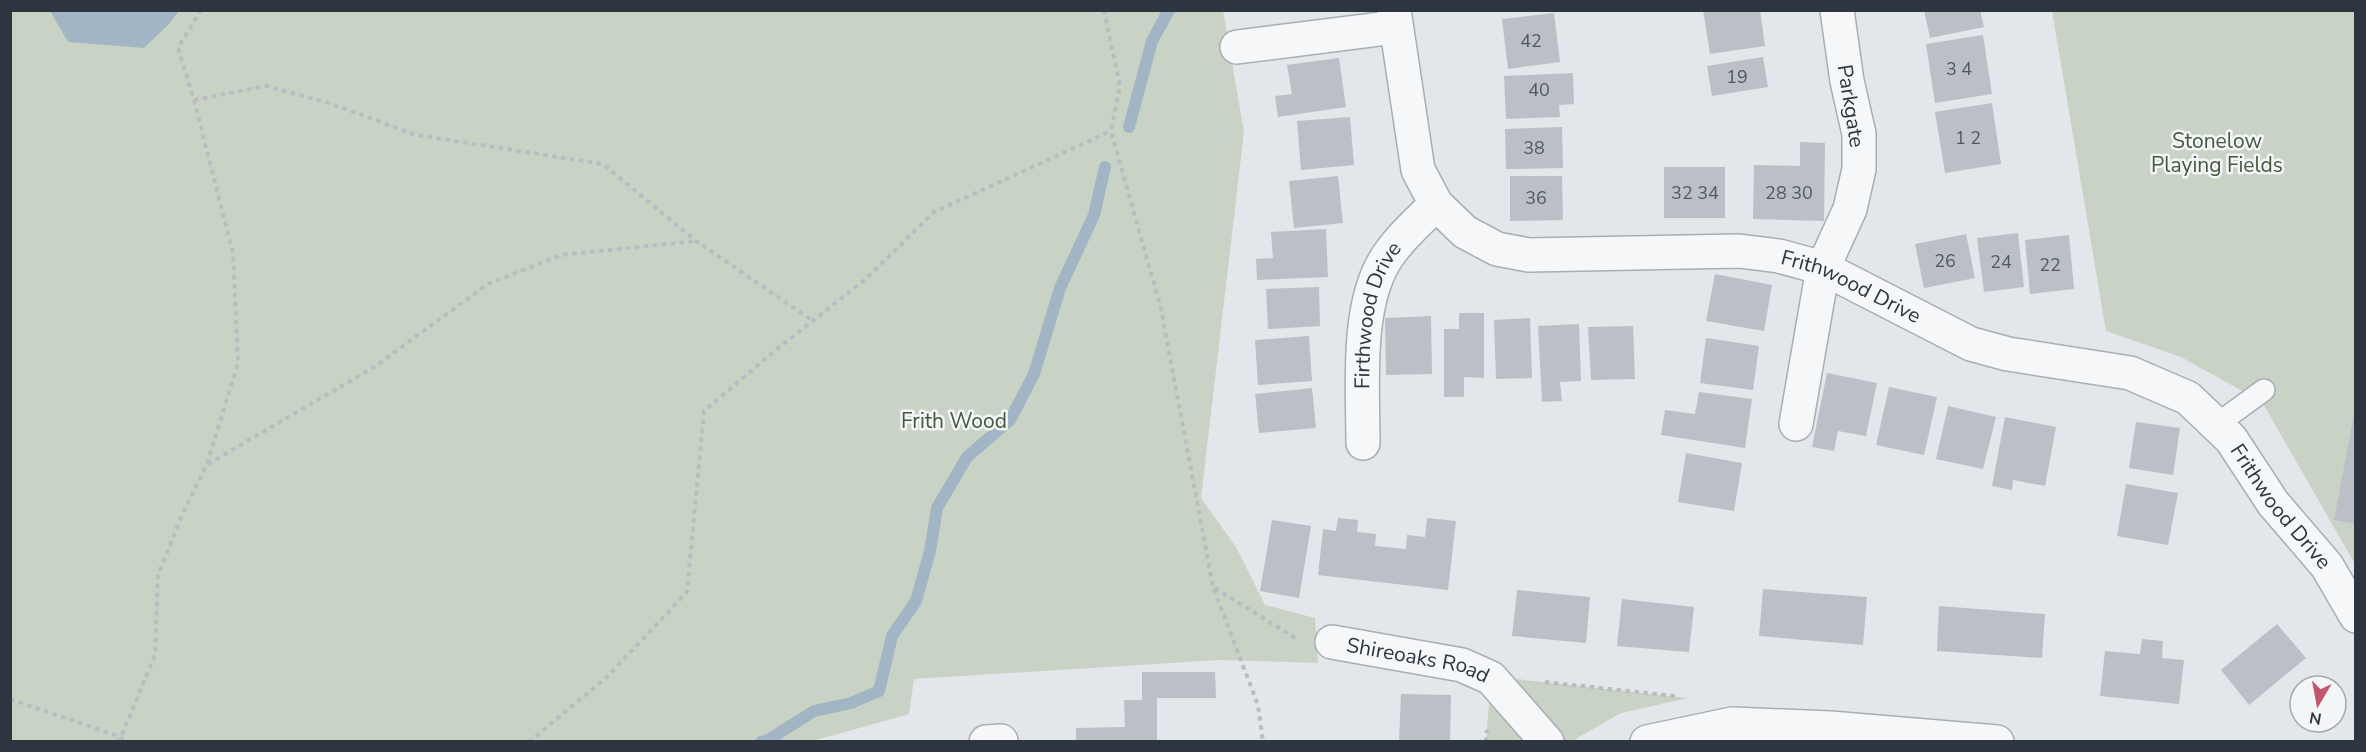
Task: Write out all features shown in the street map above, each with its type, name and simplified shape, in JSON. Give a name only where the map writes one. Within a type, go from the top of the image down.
[{"type":"street","name":"Parkgate","points":[[1823,268],[1850,210],[1859,169],[1859,134],[1846,81],[1837,10]]},
{"type":"street","name":"Frithwood Drive","points":[[1395,19],[1418,170],[1436,204],[1465,232],[1497,249],[1529,255],[1739,250],[1779,256],[1823,268],[1971,344],[2008,354],[2130,372],[2188,398],[2231,439],[2273,502],[2327,566],[2355,616]]},
{"type":"street","points":[[1238,47],[1395,19]]},
{"type":"street","name":"Firthwood Drive","points":[[1363,443],[1365,326],[1370,294],[1383,264],[1398,241],[1436,204]]},
{"type":"street","points":[[1796,424],[1823,268]]},
{"type":"street","name":"Shireoaks Road","points":[[1332,642],[1462,665],[1491,678],[1547,741]]},
{"type":"street","points":[[1647,741],[1732,724],[1842,728],[1996,741]]},
{"type":"lane","points":[[2216,425],[2264,390]]},
{"type":"path","points":[[10,699],[121,740],[155,655],[158,575],[182,515],[207,464],[238,363],[232,253],[194,100],[178,48],[201,10]]},
{"type":"path","points":[[1104,10],[1120,86],[1111,131],[1161,309],[1214,587],[1258,705],[1263,741]]},
{"type":"path","points":[[194,100],[266,86],[329,103],[416,135],[603,164],[696,241],[813,321]]},
{"type":"path","points":[[530,741],[607,677],[687,592],[704,411],[866,279],[934,212],[1111,131]]},
{"type":"path","points":[[207,464],[374,367],[488,284],[561,255],[696,241]]},
{"type":"path","points":[[1214,587],[1310,646],[1332,642]]},
{"type":"path","points":[[1486,741],[1491,678],[1676,696]]},
{"type":"green space","name":"Frith Wood","points":[[10,11],[1223,11],[1244,132],[1201,498],[1236,547],[1265,605],[1315,618],[1318,663],[1218,660],[914,679],[909,714],[813,741],[11,741]]},
{"type":"green space","name":"Stonelow Playing Fields","points":[[2052,11],[2355,11],[2355,564],[2262,402],[2181,357],[2106,331]]},
{"type":"green space","points":[[1491,678],[1688,698],[1621,713],[1572,741],[1486,742]]},
{"type":"water","points":[[50,11],[179,11],[144,48],[68,42]]},
{"type":"building","points":[[1703,10],[1760,10],[1765,46],[1710,54]]},
{"type":"building","points":[[1924,10],[1980,10],[1984,27],[1930,38]]},
{"type":"building","points":[[1554,13],[1560,62],[1508,69],[1502,19]]},
{"type":"building","points":[[1983,35],[1992,94],[1935,103],[1926,44]]},
{"type":"building","points":[[1763,57],[1768,87],[1712,96],[1707,66]]},
{"type":"building","points":[[1339,58],[1346,107],[1278,117],[1275,96],[1292,94],[1287,65]]},
{"type":"building","points":[[1573,73],[1574,104],[1559,105],[1560,117],[1506,119],[1504,76]]},
{"type":"building","points":[[1992,103],[2001,164],[1945,173],[1935,112]]},
{"type":"building","points":[[1350,117],[1354,165],[1301,170],[1297,121]]},
{"type":"building","points":[[1562,127],[1563,168],[1506,169],[1505,129]]},
{"type":"building","points":[[1800,142],[1825,143],[1824,221],[1753,219],[1754,165],[1800,166]]},
{"type":"building","points":[[1664,167],[1725,167],[1725,218],[1664,218]]},
{"type":"building","points":[[1338,176],[1343,223],[1294,228],[1289,181]]},
{"type":"building","points":[[1510,176],[1562,176],[1563,220],[1510,221]]},
{"type":"building","points":[[1326,229],[1328,277],[1257,280],[1256,259],[1273,258],[1271,232]]},
{"type":"building","points":[[2018,233],[2024,287],[1984,292],[1977,238]]},
{"type":"building","points":[[1966,234],[1975,278],[1924,288],[1915,244]]},
{"type":"building","points":[[2069,235],[2074,289],[2030,294],[2025,240]]},
{"type":"building","points":[[1715,274],[1772,285],[1764,331],[1706,321]]},
{"type":"building","points":[[1319,287],[1320,326],[1268,329],[1266,289]]},
{"type":"building","points":[[1459,313],[1484,313],[1484,378],[1464,377],[1464,397],[1444,397],[1444,329],[1459,329]]},
{"type":"building","points":[[1431,316],[1432,374],[1386,375],[1385,318]]},
{"type":"building","points":[[1530,318],[1532,378],[1496,379],[1494,320]]},
{"type":"building","points":[[1579,324],[1581,381],[1560,382],[1562,401],[1542,402],[1538,326]]},
{"type":"building","points":[[1633,326],[1635,379],[1591,380],[1588,327]]},
{"type":"building","points":[[1309,336],[1312,381],[1258,385],[1255,340]]},
{"type":"building","points":[[1706,338],[1759,346],[1753,390],[1700,383]]},
{"type":"building","points":[[1827,373],[1877,383],[1866,436],[1838,431],[1834,451],[1812,447]]},
{"type":"building","points":[[1889,387],[1937,397],[1924,455],[1876,445]]},
{"type":"building","points":[[1312,388],[1316,428],[1259,433],[1255,394]]},
{"type":"building","points":[[1699,392],[1752,399],[1745,448],[1661,435],[1665,410],[1695,414]]},
{"type":"building","points":[[1948,406],[1996,417],[1983,469],[1936,459]]},
{"type":"building","points":[[2354,414],[2356,414],[2356,524],[2334,520]]},
{"type":"building","points":[[2005,417],[2056,427],[2045,486],[2013,480],[2012,490],[1992,486]]},
{"type":"building","points":[[2136,422],[2180,428],[2173,475],[2129,468]]},
{"type":"building","points":[[1686,453],[1742,463],[1734,511],[1678,502]]},
{"type":"building","points":[[2126,484],[2178,493],[2168,545],[2117,536]]},
{"type":"building","points":[[1338,518],[1358,520],[1357,532],[1376,534],[1375,546],[1406,549],[1407,535],[1425,537],[1427,518],[1456,521],[1448,590],[1318,575],[1323,529],[1336,531]]},
{"type":"building","points":[[1272,520],[1311,526],[1299,598],[1260,591]]},
{"type":"building","points":[[1763,589],[1867,597],[1863,645],[1759,636]]},
{"type":"building","points":[[1517,590],[1590,597],[1586,643],[1512,636]]},
{"type":"building","points":[[1622,599],[1694,607],[1689,652],[1617,646]]},
{"type":"building","points":[[1939,606],[2045,614],[2042,658],[1937,651]]},
{"type":"building","points":[[2277,624],[2306,658],[2249,705],[2221,670]]},
{"type":"building","points":[[2142,639],[2163,641],[2162,658],[2184,660],[2179,704],[2100,696],[2105,651],[2140,654]]},
{"type":"building","points":[[1142,672],[1215,672],[1216,698],[1157,698],[1157,742],[1076,742],[1076,728],[1125,727],[1124,700],[1142,700]]},
{"type":"building","points":[[1401,694],[1451,695],[1450,742],[1399,742]]},
{"type":"waterway","points":[[1129,127],[1152,41],[1169,10]]},
{"type":"waterway","points":[[761,742],[768,740],[814,711],[851,703],[879,691],[892,636],[916,601],[930,551],[937,508],[967,457],[1010,420],[1034,374],[1060,288],[1094,215],[1105,167]]}]
